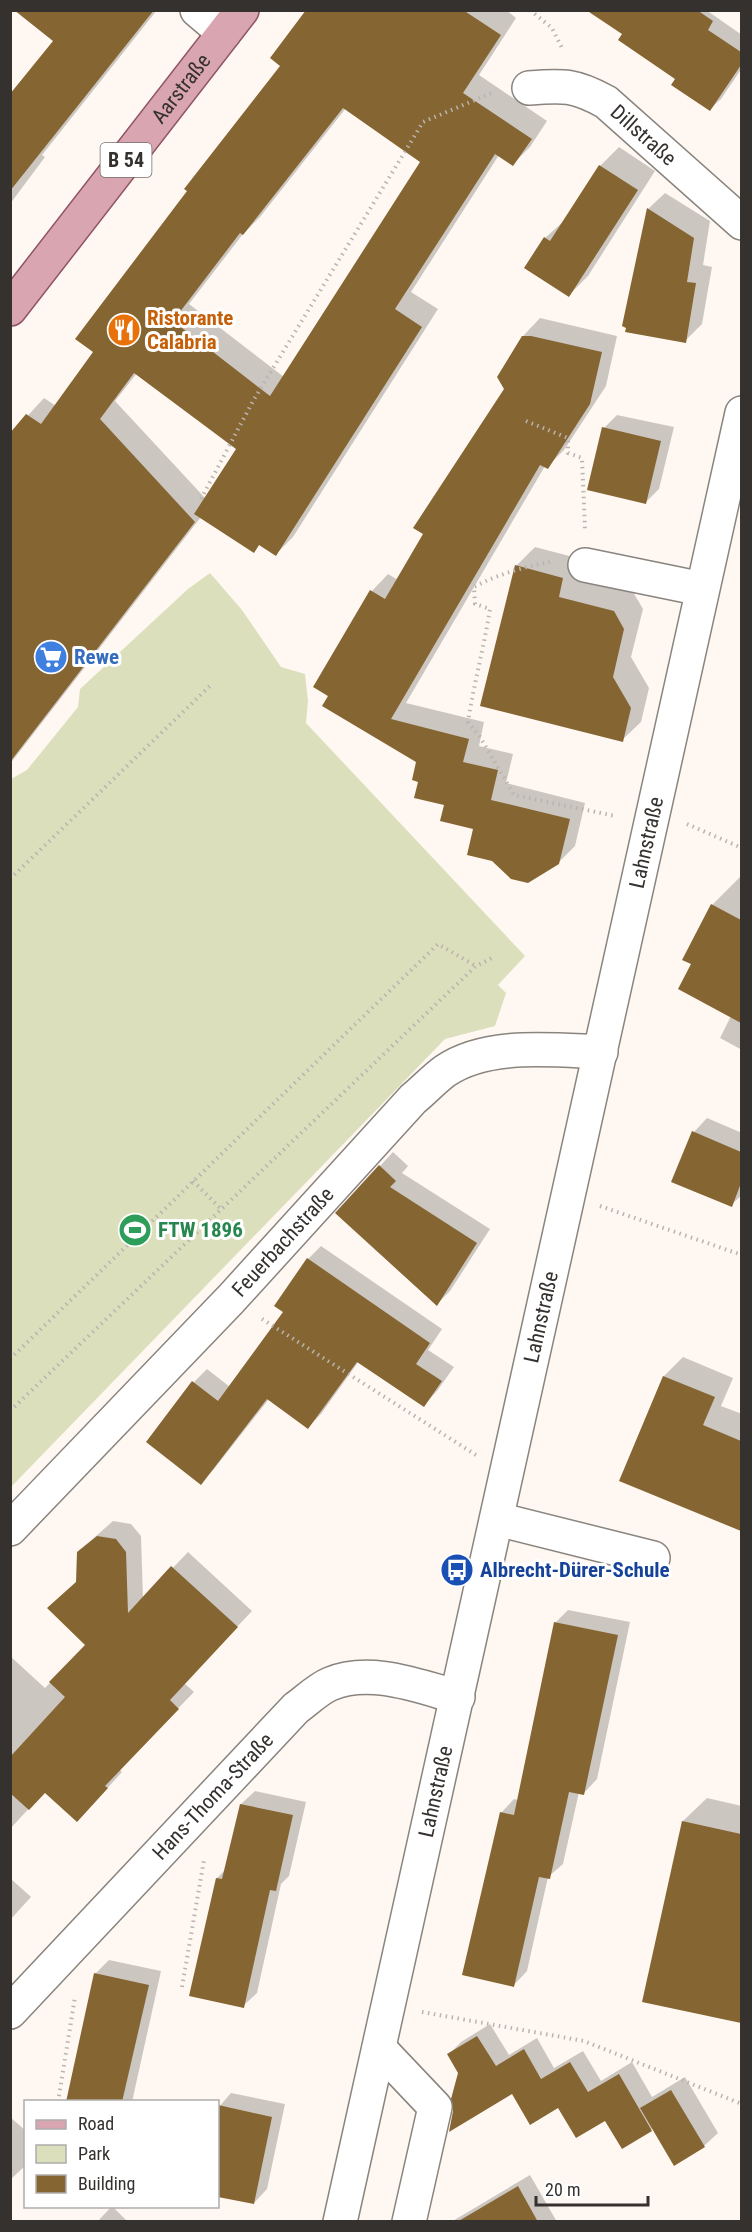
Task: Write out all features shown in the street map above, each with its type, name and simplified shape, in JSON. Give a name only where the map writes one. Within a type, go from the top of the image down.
[{"type":"main road","name":"Aarstraße","points":[[10,309],[233,22]]},
{"type":"street","points":[[197,10],[233,22]]},
{"type":"street","name":"Dillstraße","points":[[530,88],[557,86],[583,90],[606,102],[741,223]]},
{"type":"street","name":"Lahnstraße","points":[[340,2222],[741,413]]},
{"type":"street","points":[[585,565],[702,590]]},
{"type":"street","name":"Feuerbachstraße","points":[[10,1529],[231,1299],[413,1099],[446,1070],[492,1053],[533,1049],[601,1052]]},
{"type":"street","points":[[497,1519],[653,1558]]},
{"type":"street","name":"Hans-Thoma-Straße","points":[[10,2012],[296,1708],[330,1684],[368,1676],[458,1697]]},
{"type":"street","points":[[379,2048],[435,2107],[409,2222]]},
{"type":"path","points":[[530,10],[552,28]]},
{"type":"path","points":[[201,500],[253,400],[423,122],[494,92],[530,88]]},
{"type":"path","points":[[526,421],[568,438],[568,453],[582,458],[585,565],[554,561],[522,568],[489,579],[474,587],[475,604],[490,609],[468,722],[480,737],[514,795],[650,825]]},
{"type":"path","points":[[10,879],[212,684]]},
{"type":"path","points":[[686,824],[741,848]]},
{"type":"path","points":[[10,1359],[438,944],[476,966]]},
{"type":"path","points":[[10,1412],[476,966],[494,957]]},
{"type":"path","points":[[193,1181],[221,1209]]},
{"type":"path","points":[[569,1195],[741,1255]]},
{"type":"path","points":[[231,1299],[507,1474]]},
{"type":"path","points":[[182,1987],[206,1851]]},
{"type":"path","points":[[58,2100],[75,2003],[74,1945]]},
{"type":"path","points":[[419,2011],[584,2041],[741,2104]]},
{"type":"green space","name":"FTW 1896","points":[[210,573],[242,610],[281,667],[305,674],[308,701],[306,723],[525,956],[498,985],[506,993],[495,1026],[445,1039],[11,1487],[11,779],[27,770],[78,707],[80,689],[188,589]]},
{"type":"building","points":[[14,10],[154,10],[10,191],[10,94],[53,41]]},
{"type":"building","points":[[306,10],[463,10],[501,35],[463,93],[532,139],[513,166],[495,154],[395,309],[422,327],[276,556],[259,545],[254,553],[194,514],[236,449],[134,373],[100,419],[195,522],[10,762],[10,433],[26,414],[41,424],[93,352],[75,339],[187,191],[184,189],[280,66],[270,58]],"holes":[[[343,108],[420,162],[270,396],[173,321],[240,233],[243,235]]]},
{"type":"building","points":[[586,10],[697,10],[713,21],[708,30],[741,52],[741,65],[710,111],[671,85],[675,79],[618,40],[622,34]]},
{"type":"building","points":[[599,165],[638,190],[569,297],[524,268],[544,237],[550,241]]},
{"type":"building","points":[[647,208],[694,238],[687,282],[696,283],[686,343],[625,332],[626,328],[622,326]]},
{"type":"building","points":[[522,336],[602,352],[590,404],[548,469],[540,465],[391,719],[469,739],[463,762],[498,770],[491,800],[570,819],[559,864],[528,883],[511,879],[492,861],[467,855],[473,829],[440,821],[444,805],[414,798],[418,782],[412,780],[416,762],[322,706],[328,696],[313,687],[370,590],[385,599],[423,534],[413,528],[504,389],[497,377]]},
{"type":"building","points":[[602,427],[661,441],[646,504],[587,490]]},
{"type":"building","points":[[515,565],[563,578],[559,597],[614,611],[624,629],[613,677],[631,708],[623,742],[480,706]]},
{"type":"building","points":[[711,904],[741,920],[741,1023],[678,989],[691,964],[682,960]]},
{"type":"building","points":[[692,1131],[741,1152],[741,1183],[732,1207],[671,1182]]},
{"type":"building","points":[[379,1165],[396,1181],[390,1187],[477,1243],[437,1306],[335,1213]]},
{"type":"building","points":[[307,1258],[430,1343],[416,1364],[442,1381],[424,1407],[357,1362],[308,1429],[267,1399],[201,1485],[146,1442],[192,1381],[218,1401],[283,1312],[274,1306]]},
{"type":"building","points":[[663,1376],[715,1397],[703,1425],[741,1441],[741,1531],[619,1481]]},
{"type":"building","points":[[97,1536],[116,1539],[126,1552],[128,1613],[171,1566],[238,1627],[170,1700],[179,1709],[105,1786],[108,1788],[77,1822],[45,1793],[29,1810],[10,1793],[10,1757],[65,1697],[49,1682],[85,1645],[47,1608],[76,1582],[77,1552]]},
{"type":"building","points":[[554,1622],[618,1635],[584,1795],[569,1792],[550,1879],[539,1877],[514,1987],[462,1975],[500,1812],[514,1815]]},
{"type":"building","points":[[240,1804],[293,1815],[276,1891],[270,1890],[244,2008],[189,1996],[216,1878],[222,1879]]},
{"type":"building","points":[[682,1821],[741,1834],[741,2023],[642,2002]]},
{"type":"building","points":[[94,1973],[149,1985],[122,2100],[66,2100]]},
{"type":"building","points":[[477,2036],[496,2066],[524,2049],[541,2079],[570,2062],[588,2092],[619,2074],[652,2131],[622,2149],[605,2121],[576,2138],[558,2108],[530,2125],[512,2094],[449,2132],[453,2111],[451,2099],[458,2073],[447,2054]]},
{"type":"building","points":[[671,2090],[705,2147],[674,2166],[640,2108]]},
{"type":"building","points":[[219,2105],[272,2117],[254,2204],[219,2197]]},
{"type":"building","points":[[518,2186],[538,2222],[457,2222]]},
{"type":"place","name":"Ristorante Calabria","points":[[124,330]]},
{"type":"place","name":"Rewe","points":[[51,657]]},
{"type":"place","name":"FTW 1896","points":[[135,1230]]},
{"type":"place","name":"Albrecht-Dürer-Schule","points":[[457,1570]]}]
